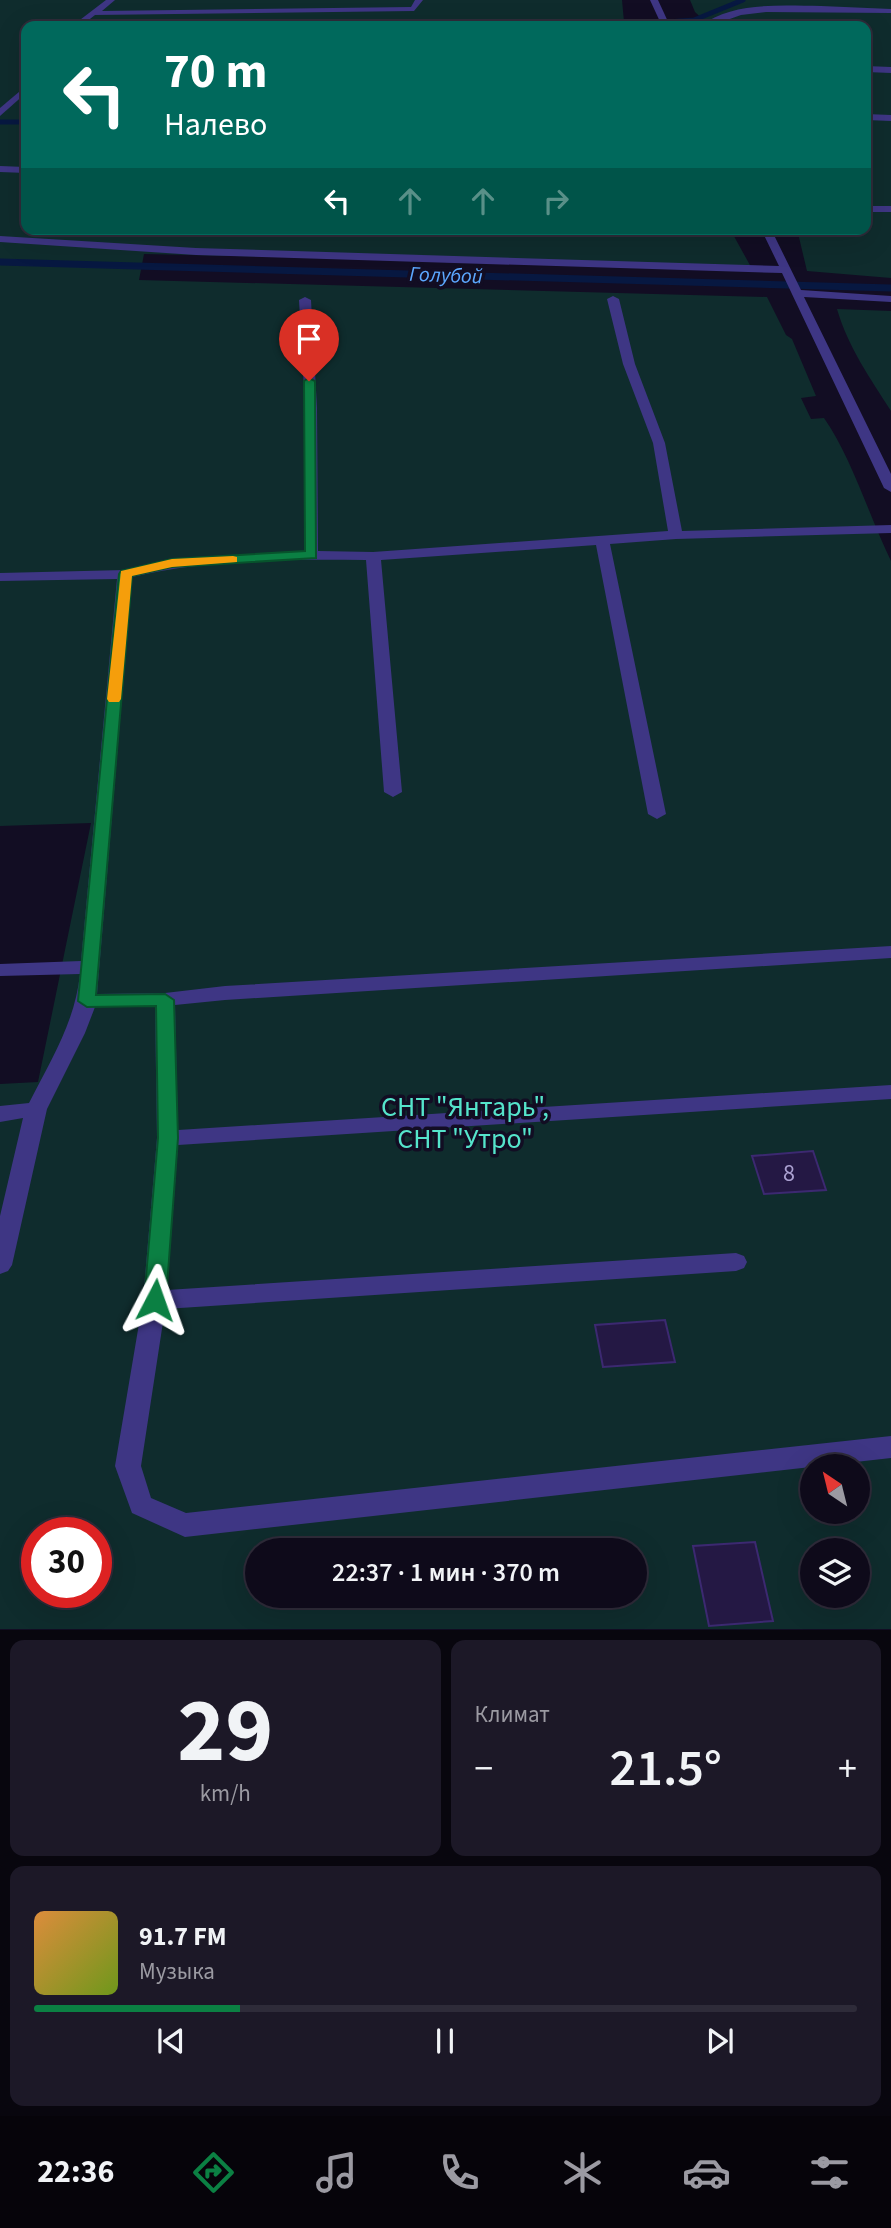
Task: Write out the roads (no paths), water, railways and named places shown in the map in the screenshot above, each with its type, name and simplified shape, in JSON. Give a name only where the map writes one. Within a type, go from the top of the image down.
[{"type":"street","points":[[92,13],[414,9],[419,0]]},
{"type":"street","points":[[654,0],[664,21]]},
{"type":"street","points":[[82,21],[113,1]]},
{"type":"street","points":[[711,21],[736,11],[826,4],[891,11]]},
{"type":"street","points":[[871,69],[891,70]]},
{"type":"street","points":[[0,113],[21,94]]},
{"type":"street","points":[[871,117],[891,118]]},
{"type":"street","points":[[0,169],[21,170]]},
{"type":"street","points":[[871,209],[891,209]]},
{"type":"street","points":[[769,235],[891,488]]},
{"type":"street","points":[[0,239],[114,248],[645,262],[787,274]]},
{"type":"street","points":[[796,292],[891,299]]},
{"type":"street","points":[[613,299],[629,363],[659,443],[676,535]]},
{"type":"street","points":[[305,300],[311,408],[312,555]]},
{"type":"street","points":[[0,577],[125,574],[172,563],[312,555],[373,556],[676,535],[891,528]]},
{"type":"street","points":[[601,541],[657,814]]},
{"type":"street","points":[[373,556],[393,792]]},
{"type":"street","points":[[0,1265],[36,1109],[75,1033],[87,1001],[125,574]]},
{"type":"street","points":[[87,1001],[165,1000],[225,993],[891,951]]},
{"type":"street","points":[[0,970],[89,967]]},
{"type":"street","points":[[165,1000],[168,1138],[155,1300],[128,1466],[141,1505],[185,1525],[891,1447]]},
{"type":"street","points":[[168,1138],[891,1092]]},
{"type":"street","points":[[0,1114],[36,1109]]},
{"type":"street","points":[[155,1300],[736,1262]]},
{"type":"waterway","points":[[681,21],[694,20],[743,0]]},
{"type":"waterway","points":[[0,122],[21,122]]},
{"type":"waterway","name":"Голубой","points":[[0,262],[891,288]]},
{"type":"park label","name":"СНТ \"Янтарь\", СНТ \"Утро\"","points":[[465,1123]]}]
